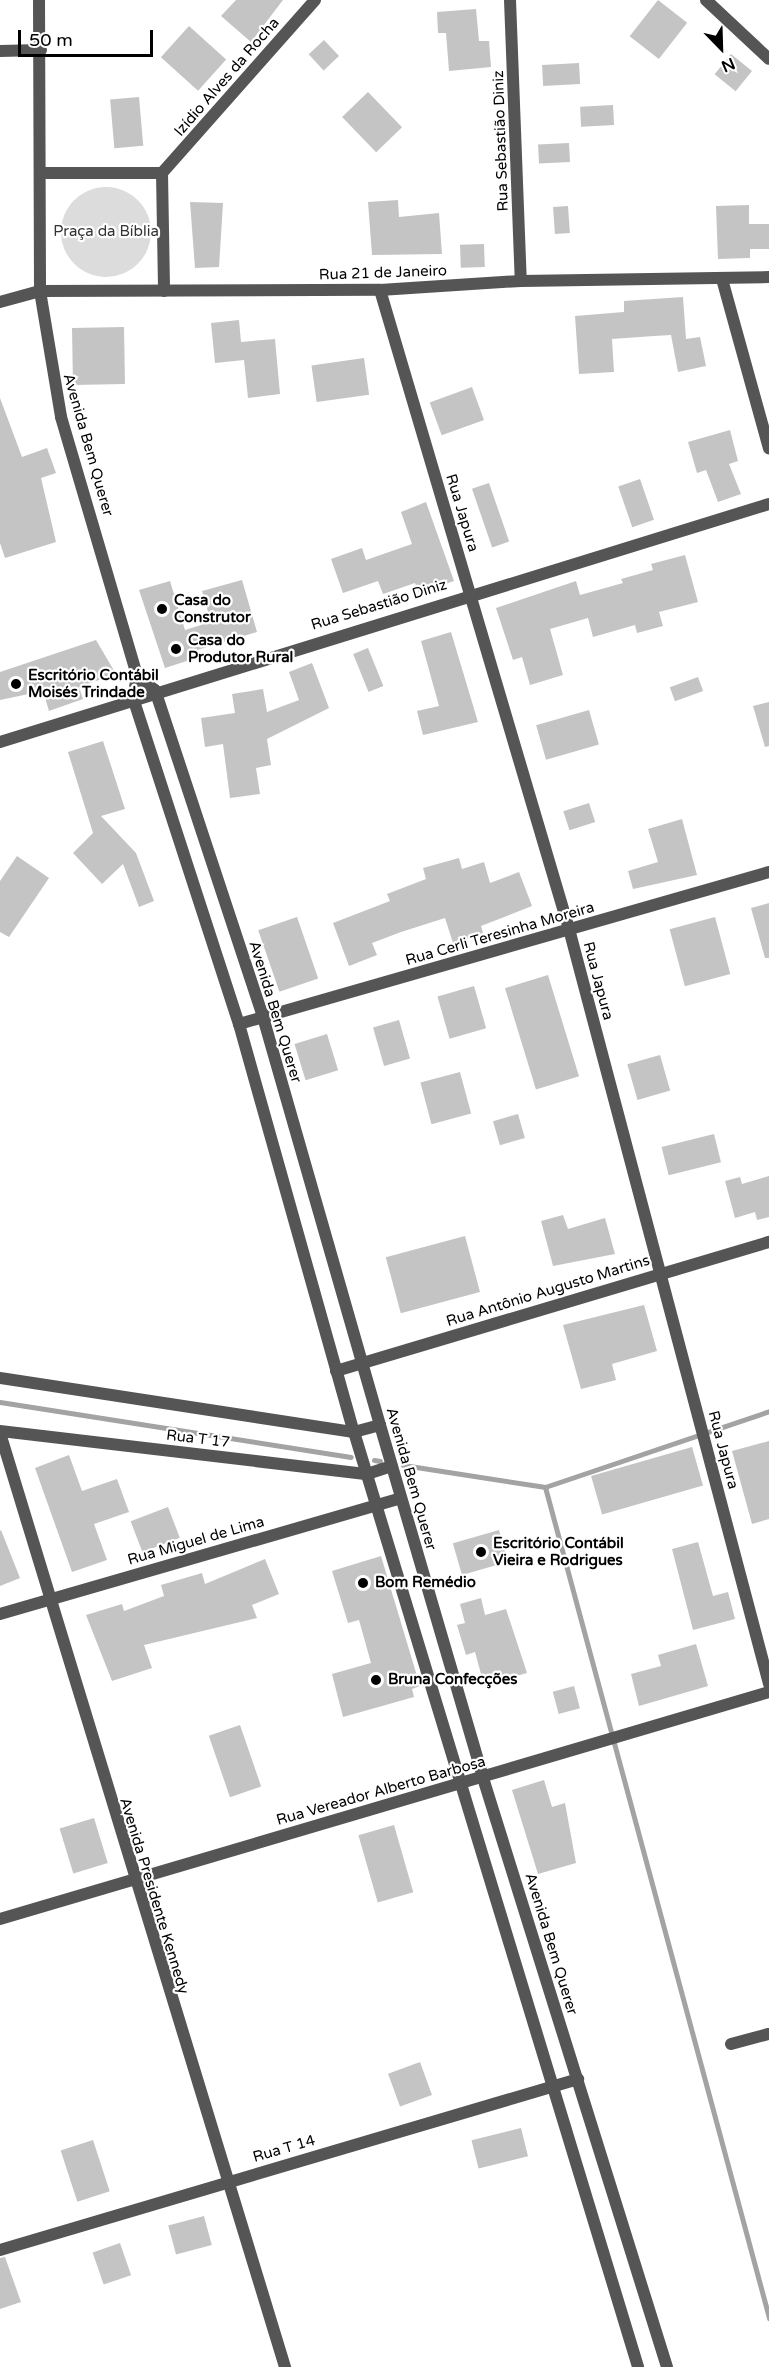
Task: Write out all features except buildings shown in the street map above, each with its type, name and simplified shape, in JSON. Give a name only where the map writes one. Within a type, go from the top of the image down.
[{"type":"street","name":"Avenida Bem Querer","points":[[39,0],[42,173],[40,291],[61,417],[137,676],[133,698],[238,1024],[336,1371],[459,1785],[638,2367]]},
{"type":"street","name":"Izídio Alves da Rocha","points":[[162,173],[315,0]]},
{"type":"street","name":"Rua Sebastião Diniz","points":[[510,0],[521,281]]},
{"type":"street","points":[[706,0],[769,59]]},
{"type":"street","points":[[0,51],[41,50]]},
{"type":"street","points":[[42,173],[162,173],[164,291]]},
{"type":"street","name":"Rua 21 de Janeiro","points":[[0,302],[40,291],[380,290],[521,281],[769,277]]},
{"type":"street","points":[[722,279],[769,449]]},
{"type":"street","name":"Rua Japura","points":[[380,290],[569,929],[769,1684]]},
{"type":"street","name":"Rua Sebastião Diniz","points":[[0,742],[155,690],[470,592],[769,504]]},
{"type":"street","points":[[137,676],[155,690]]},
{"type":"street","name":"Avenida Bem Querer","points":[[155,690],[263,1017],[361,1364],[483,1778],[667,2367]]},
{"type":"street","name":"Rua Cerli Teresinha Moreira","points":[[238,1024],[769,872]]},
{"type":"street","name":"Rua Antônio Augusto Martins","points":[[336,1371],[769,1242]]},
{"type":"street","name":"Rua T 17","points":[[0,1378],[354,1432],[380,1425]]},
{"type":"street","name":"Rua T 17","points":[[0,1432],[367,1474],[392,1466]]},
{"type":"street","name":"Avenida Presidente Kennedy","points":[[0,1432],[48,1599],[285,2367]]},
{"type":"street","name":"Rua Miguel de Lima","points":[[0,1614],[401,1498]]},
{"type":"street","name":"Rua Vereador Alberto Barbosa","points":[[0,1919],[133,1877],[459,1785],[769,1692]]},
{"type":"street","points":[[731,2044],[769,2034]]},
{"type":"street","name":"Rua T 14","points":[[0,2250],[578,2079]]},
{"type":"green space","name":"Praça da Bíblia","points":[[106,187],[123,190],[138,200],[148,215],[151,232],[148,249],[138,264],[123,274],[106,277],[89,274],[74,264],[64,249],[61,232],[64,215],[74,200],[89,190]]},
{"type":"waterway","points":[[0,1402],[351,1457]]},
{"type":"waterway","points":[[403,1465],[545,1487],[769,1411]]},
{"type":"waterway","points":[[374,1460],[380,1461]]},
{"type":"waterway","points":[[545,1487],[769,2318]]},
{"type":"place","name":"Casa do Construtor","points":[[162,609]]},
{"type":"place","name":"Casa do Produtor Rural","points":[[176,649]]},
{"type":"place","name":"Escritório Contábil Moisés Trindade","points":[[16,684]]},
{"type":"place","name":"Escritório Contábil Vieira e Rodrigues","points":[[481,1552]]},
{"type":"place","name":"Bom Remédio","points":[[363,1583]]},
{"type":"place","name":"Bruna Confecções","points":[[376,1680]]}]
